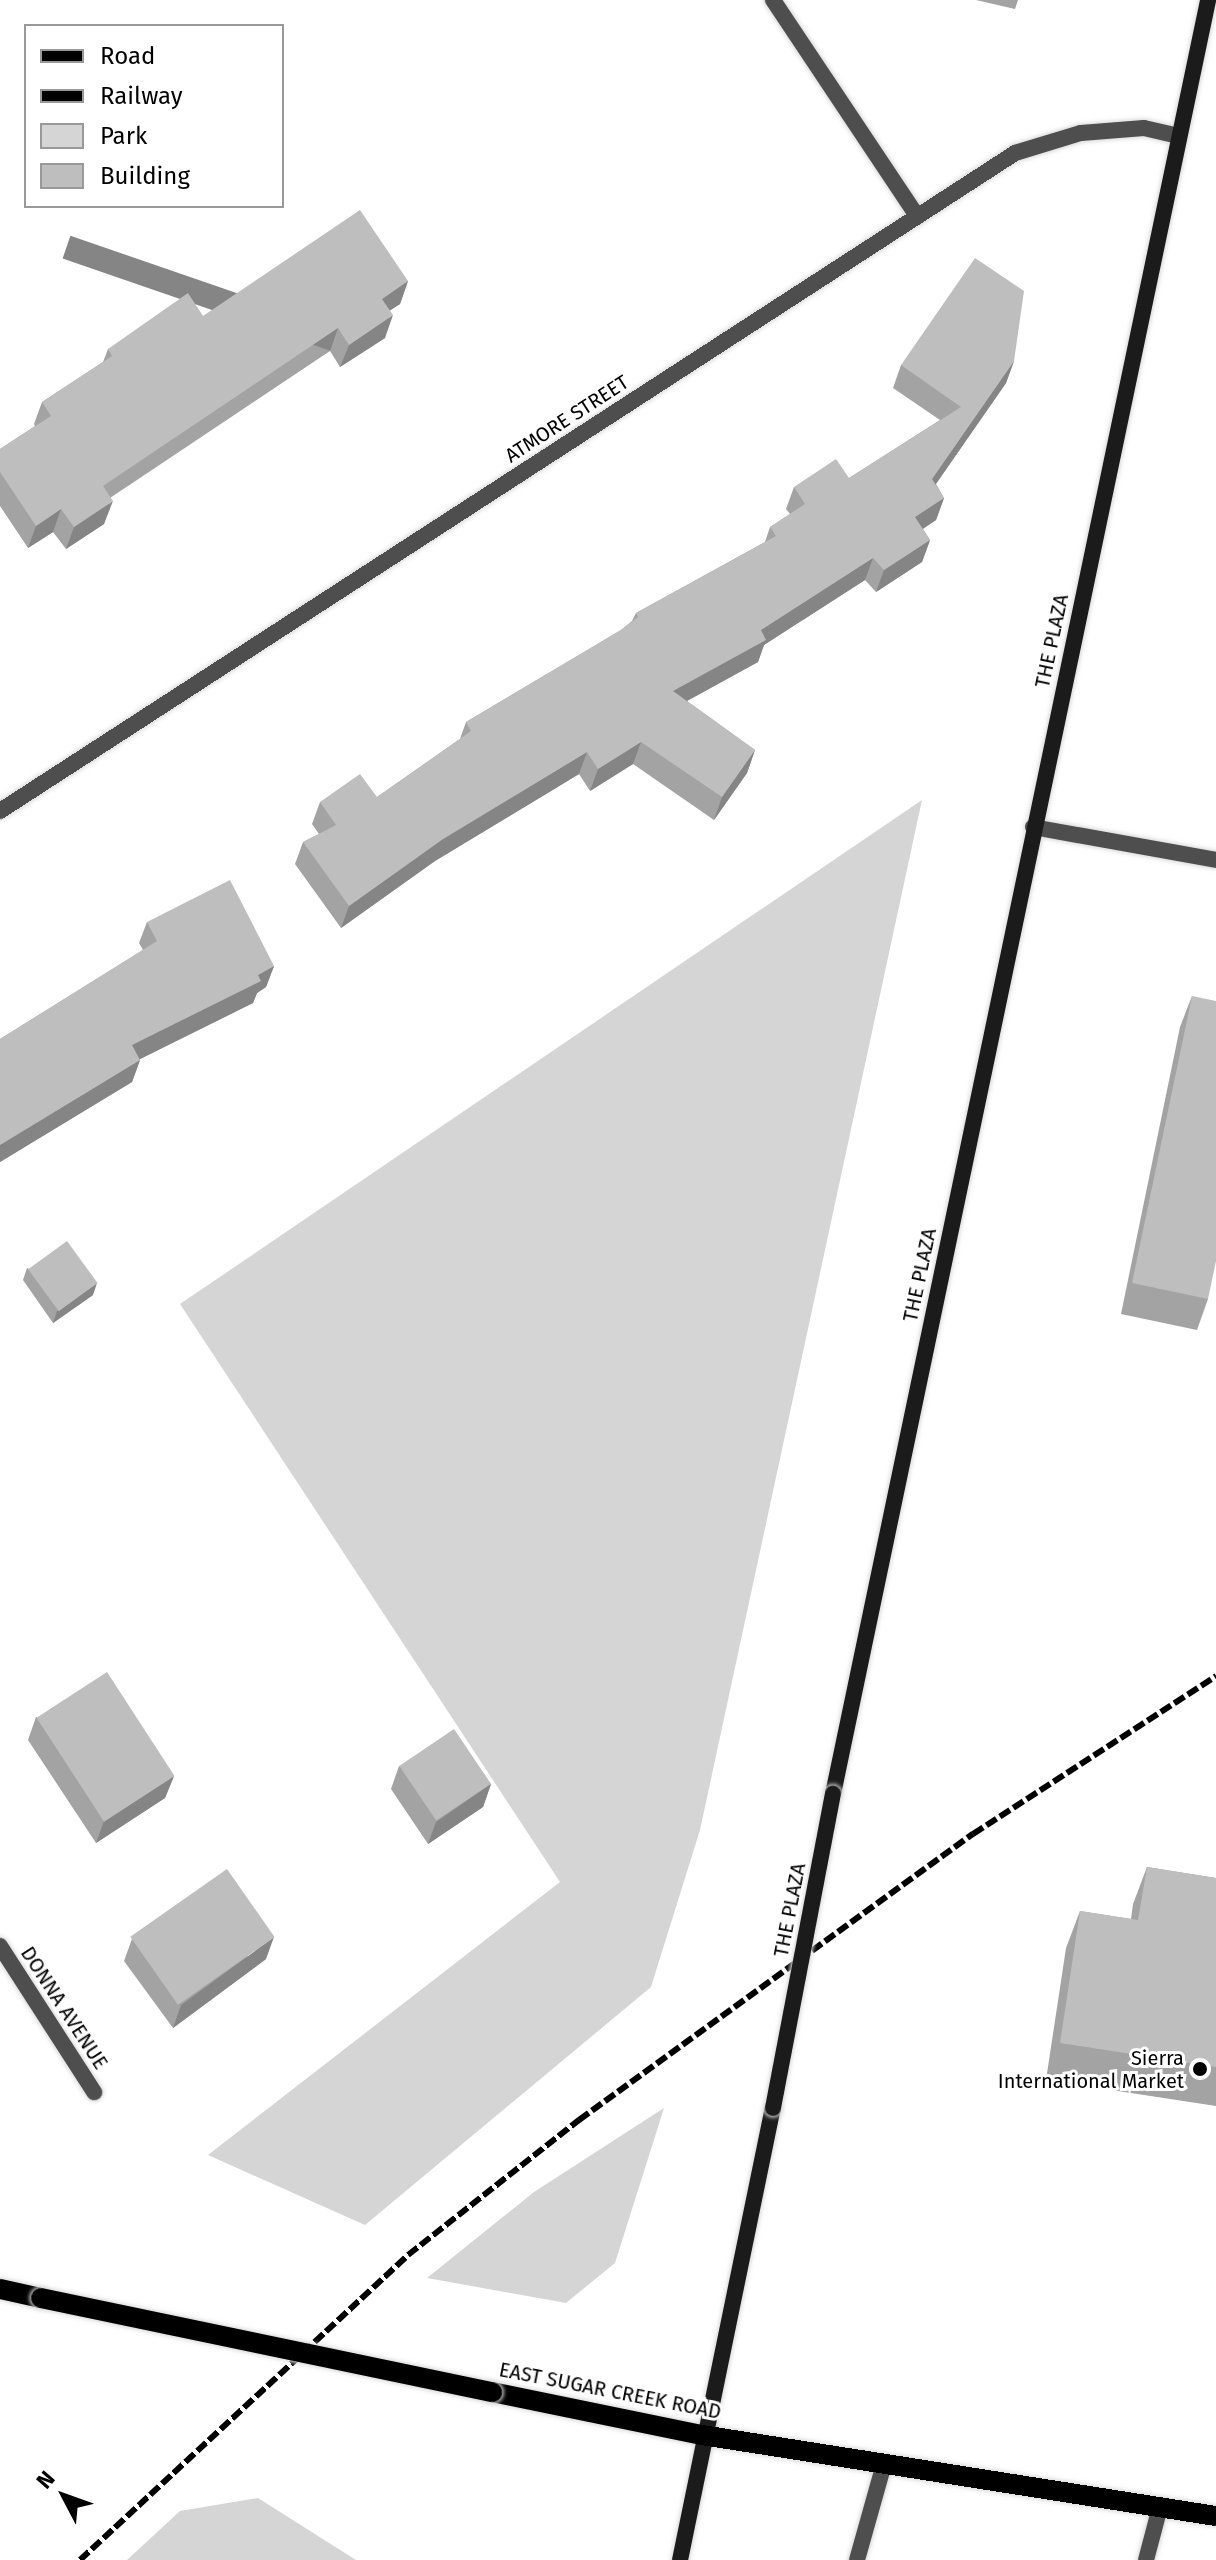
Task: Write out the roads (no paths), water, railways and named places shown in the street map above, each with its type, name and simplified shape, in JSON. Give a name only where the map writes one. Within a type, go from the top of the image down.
[{"type":"main road","name":"THE PLAZA","points":[[680,2560],[702,2435],[773,2108],[833,1794],[1208,0]]},
{"type":"main road","name":"EAST SUGAR CREEK ROAD","points":[[0,2289],[702,2435],[1216,2516]]},
{"type":"street","points":[[773,0],[917,216]]},
{"type":"street","name":"ATMORE STREET","points":[[0,811],[1015,153],[1081,133],[1144,128],[1179,136]]},
{"type":"street","points":[[1033,827],[1216,860]]},
{"type":"street","name":"DONNA AVENUE","points":[[0,1946],[94,2092]]},
{"type":"street","points":[[857,2560],[884,2464]]},
{"type":"street","points":[[1146,2560],[1160,2507]]},
{"type":"railway","points":[[80,2560],[408,2255],[579,2120],[973,1834],[1216,1676]]},
{"type":"place","name":"Sierra International Market","points":[[1200,2069]]}]
